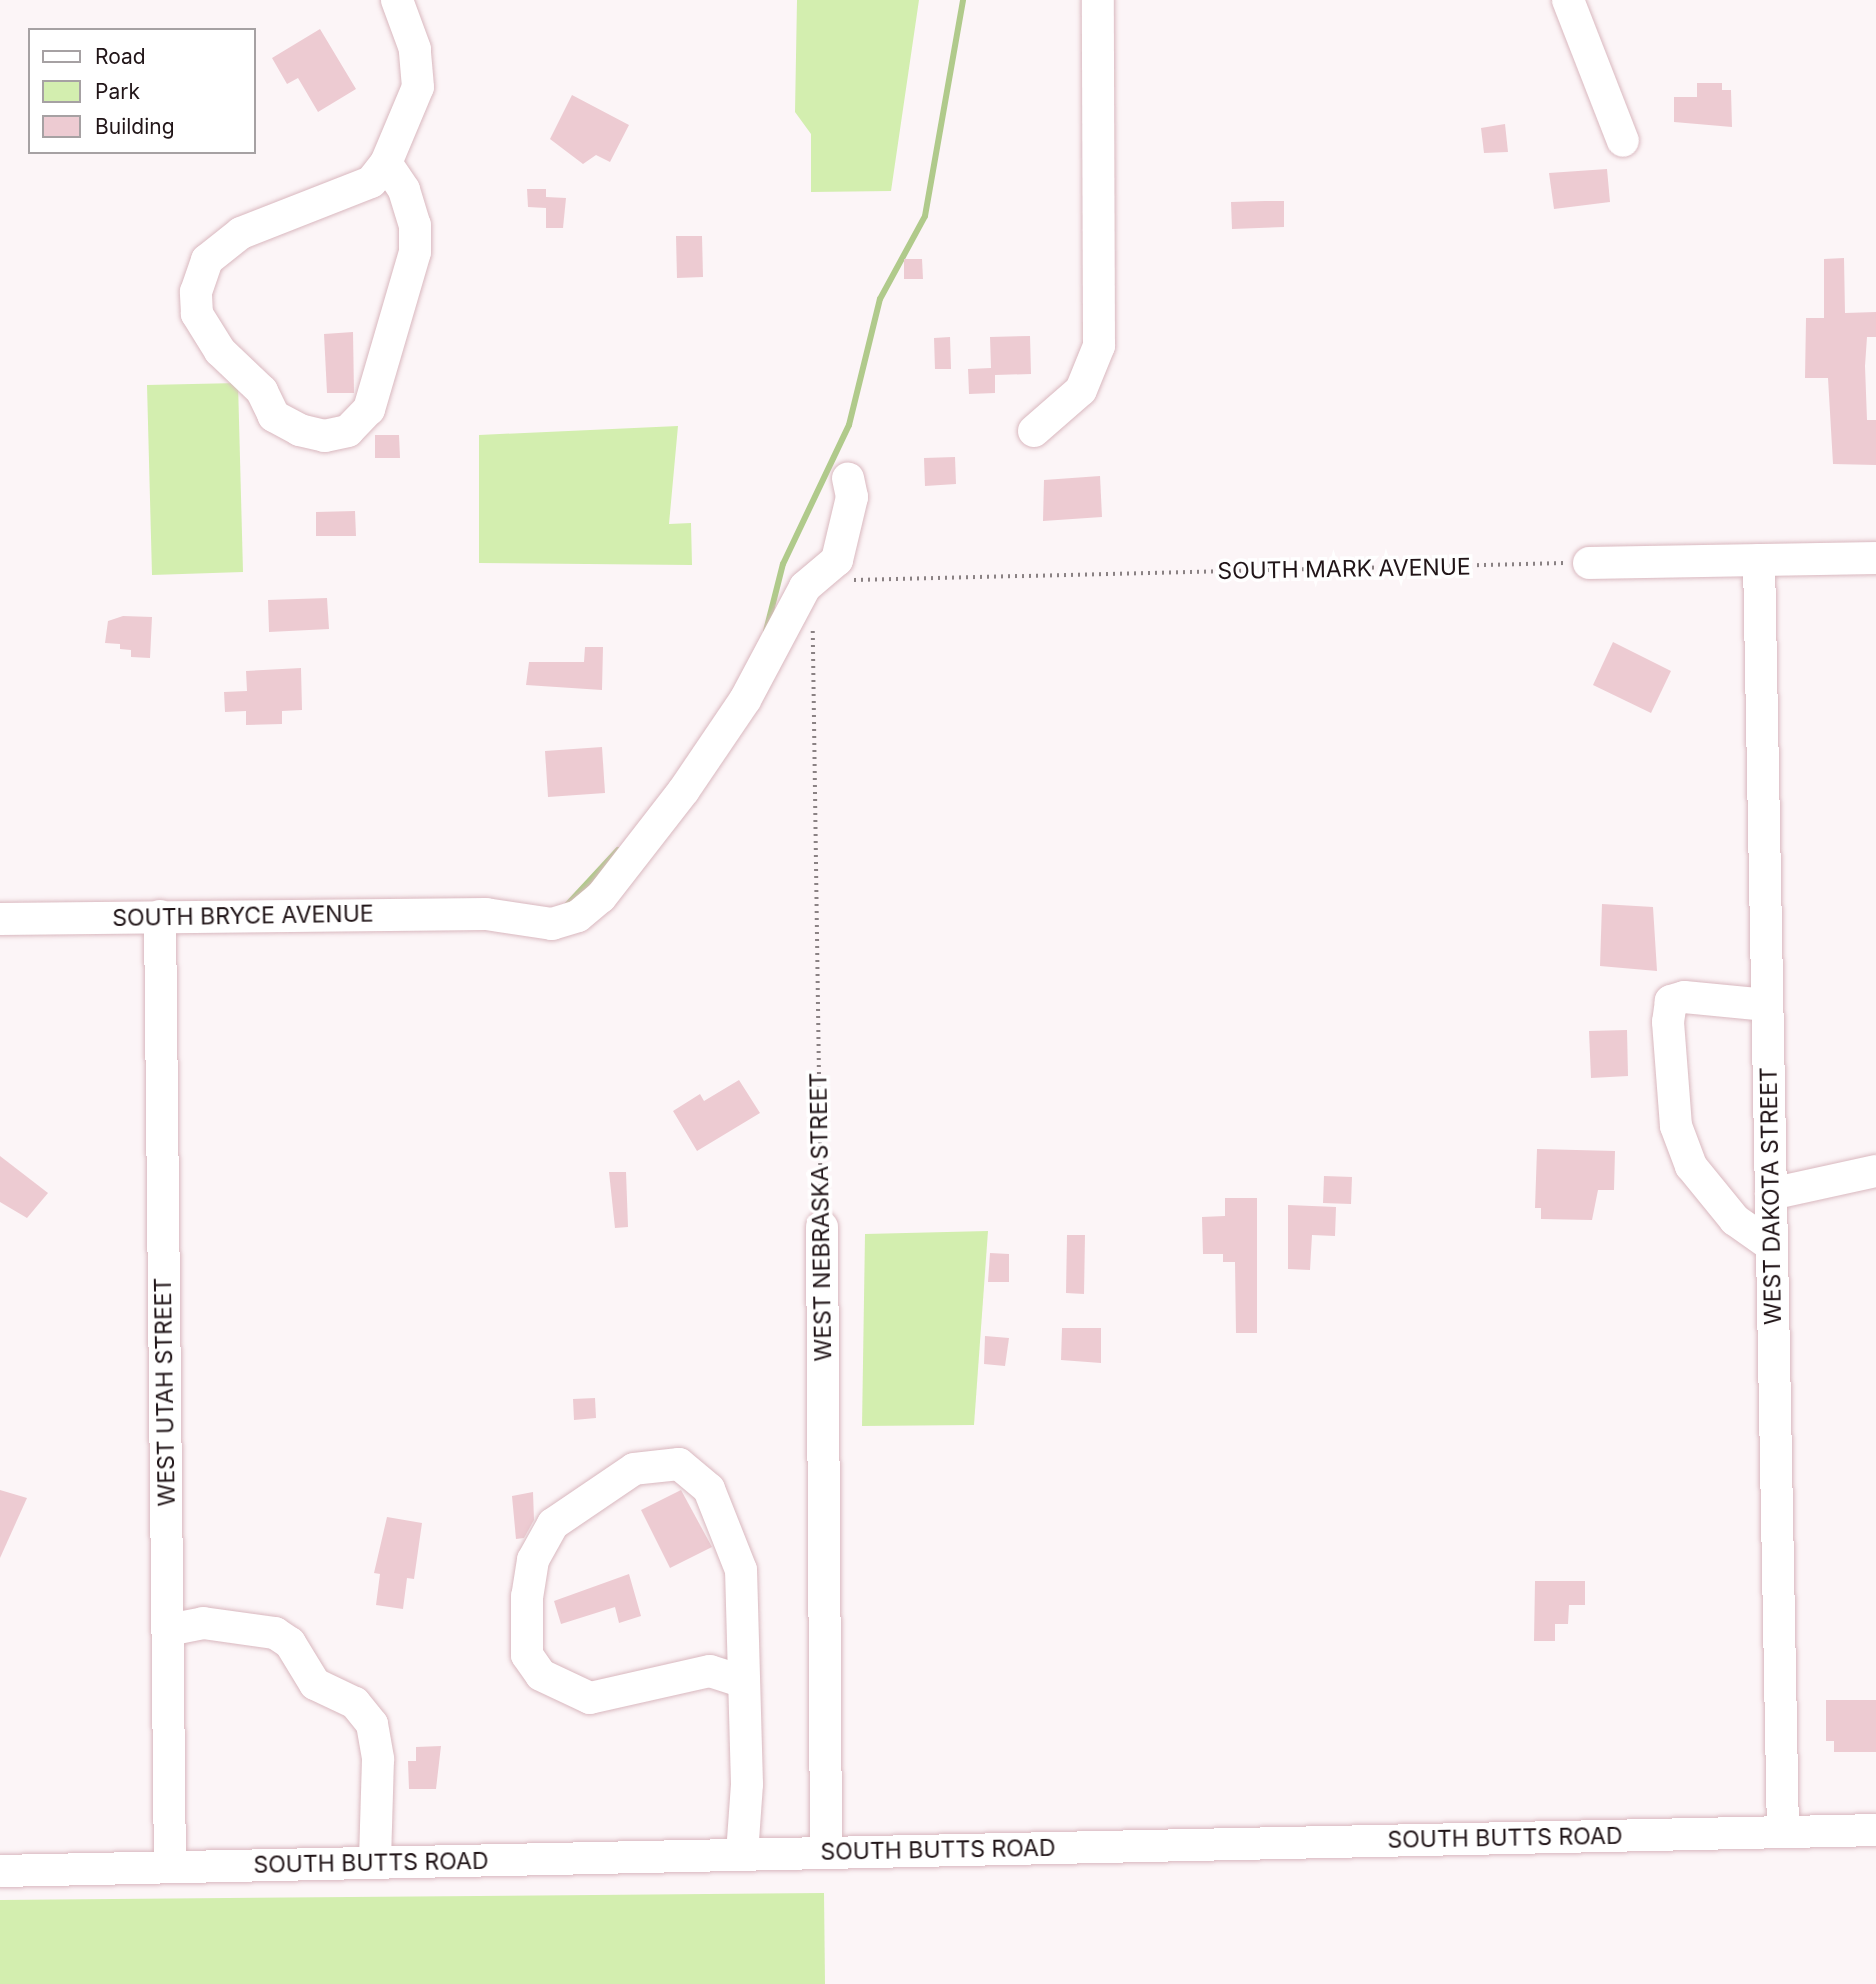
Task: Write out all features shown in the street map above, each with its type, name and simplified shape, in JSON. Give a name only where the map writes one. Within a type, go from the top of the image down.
[{"type":"street","points":[[386,163],[404,190],[415,225],[415,252],[369,409],[348,432],[325,436],[300,430],[274,416],[262,391],[220,351],[197,314],[196,292],[207,260],[241,233],[371,182],[386,163],[418,87],[415,49],[397,0]]},
{"type":"street","points":[[1034,431],[1081,390],[1099,346],[1098,0]]},
{"type":"street","points":[[1568,0],[1623,141]]},
{"type":"street","name":"SOUTH BRYCE AVENUE","points":[[0,919],[486,914],[552,924],[578,916],[601,897],[745,700],[812,582],[837,560],[852,497],[848,478]]},
{"type":"street","points":[[1589,563],[1876,558]]},
{"type":"street","name":"WEST DAKOTA STREET","points":[[1759,559],[1783,1832]]},
{"type":"street","name":"WEST UTAH STREET","points":[[160,916],[170,1867]]},
{"type":"street","points":[[1767,1005],[1684,997],[1671,1001],[1668,1022],[1676,1126],[1690,1166],[1735,1220],[1772,1246]]},
{"type":"street","points":[[1771,1194],[1876,1171]]},
{"type":"street","name":"WEST NEBRASKA STREET","points":[[822,1227],[826,1852]]},
{"type":"street","points":[[742,1854],[747,1784],[741,1570],[709,1489],[679,1464],[635,1469],[553,1524],[533,1560],[527,1596],[527,1655],[541,1675],[590,1698],[710,1671],[743,1682]]},
{"type":"street","points":[[168,1630],[202,1623],[275,1633],[290,1643],[316,1684],[355,1703],[372,1724],[378,1759],[375,1862]]},
{"type":"street","name":"SOUTH BUTTS ROAD","points":[[0,1871],[1876,1830]]},
{"type":"path","name":"SOUTH MARK AVENUE","points":[[812,582],[1589,563]]},
{"type":"path","name":"WEST NEBRASKA STREET","points":[[813,623],[822,1227]]},
{"type":"green space","points":[[797,0],[919,0],[891,191],[811,192],[811,134],[795,112]]},
{"type":"green space","points":[[238,383],[243,572],[152,575],[147,385]]},
{"type":"green space","points":[[678,426],[669,524],[691,523],[692,565],[479,563],[479,435]]},
{"type":"green space","points":[[988,1231],[974,1425],[862,1426],[865,1234]]},
{"type":"green space","points":[[824,1893],[825,1984],[0,1984],[0,1900]]},
{"type":"building","points":[[320,29],[356,89],[318,112],[298,78],[287,84],[272,58]]},
{"type":"building","points":[[1697,83],[1722,83],[1722,90],[1731,90],[1732,127],[1674,122],[1674,97],[1697,97]]},
{"type":"building","points":[[572,95],[629,125],[610,162],[596,155],[583,164],[550,139]]},
{"type":"building","points":[[1505,124],[1508,152],[1484,153],[1481,128]]},
{"type":"building","points":[[1607,169],[1610,202],[1554,209],[1549,173]]},
{"type":"building","points":[[527,189],[546,189],[546,208],[528,207]]},
{"type":"building","points":[[546,197],[566,198],[563,228],[546,228]]},
{"type":"building","points":[[1284,201],[1284,227],[1232,229],[1231,202]]},
{"type":"building","points":[[676,236],[702,236],[703,277],[677,278]]},
{"type":"building","points":[[1844,258],[1845,313],[1876,312],[1876,337],[1867,337],[1865,366],[1867,420],[1876,420],[1876,465],[1833,464],[1828,378],[1805,378],[1806,318],[1824,318],[1824,259]]},
{"type":"building","points":[[904,259],[922,259],[923,279],[904,279]]},
{"type":"building","points":[[353,332],[354,393],[327,393],[324,334]]},
{"type":"building","points":[[1030,336],[1031,374],[995,375],[995,393],[969,394],[968,369],[991,368],[990,337]]},
{"type":"building","points":[[950,337],[951,369],[935,369],[934,338]]},
{"type":"building","points":[[375,435],[399,435],[400,458],[375,458]]},
{"type":"building","points":[[955,457],[956,484],[925,486],[924,458]]},
{"type":"building","points":[[1100,476],[1102,517],[1043,521],[1044,480]]},
{"type":"building","points":[[355,511],[356,536],[316,536],[316,512]]},
{"type":"building","points":[[327,598],[329,629],[269,632],[268,600]]},
{"type":"building","points":[[123,616],[152,617],[150,658],[131,657],[131,650],[120,649],[120,644],[105,643],[108,621]]},
{"type":"building","points":[[1613,642],[1671,671],[1651,713],[1593,685]]},
{"type":"building","points":[[585,647],[603,647],[602,690],[526,685],[529,662],[584,662]]},
{"type":"building","points":[[301,668],[302,710],[282,711],[282,724],[246,725],[246,711],[225,712],[224,692],[247,691],[246,671]]},
{"type":"building","points":[[602,747],[605,793],[548,797],[545,751]]},
{"type":"building","points":[[1602,904],[1653,907],[1657,971],[1600,966]]},
{"type":"building","points":[[1627,1030],[1628,1076],[1591,1078],[1589,1031]]},
{"type":"building","points":[[739,1080],[760,1113],[697,1151],[673,1111],[700,1094],[704,1101]]},
{"type":"building","points":[[1537,1149],[1615,1151],[1614,1190],[1598,1190],[1592,1220],[1541,1219],[1541,1208],[1535,1208]]},
{"type":"building","points":[[0,1156],[48,1193],[27,1218],[0,1202]]},
{"type":"building","points":[[609,1172],[626,1172],[628,1227],[615,1228]]},
{"type":"building","points":[[1324,1176],[1352,1177],[1351,1204],[1323,1203]]},
{"type":"building","points":[[1225,1198],[1257,1198],[1257,1333],[1236,1333],[1235,1262],[1223,1262],[1223,1254],[1203,1254],[1202,1217],[1225,1216]]},
{"type":"building","points":[[1288,1205],[1336,1207],[1335,1236],[1312,1235],[1310,1270],[1288,1269]]},
{"type":"building","points":[[1067,1235],[1085,1235],[1084,1294],[1066,1293]]},
{"type":"building","points":[[990,1253],[1009,1254],[1009,1282],[988,1282]]},
{"type":"building","points":[[1062,1328],[1101,1328],[1101,1363],[1061,1360]]},
{"type":"building","points":[[985,1336],[1009,1338],[1005,1366],[984,1364]]},
{"type":"building","points":[[595,1398],[596,1418],[574,1420],[573,1399]]},
{"type":"building","points":[[0,1490],[27,1498],[0,1558]]},
{"type":"building","points":[[681,1490],[712,1547],[670,1568],[641,1510]]},
{"type":"building","points":[[533,1492],[534,1520],[524,1538],[516,1539],[512,1496]]},
{"type":"building","points":[[387,1517],[422,1523],[414,1579],[407,1578],[403,1609],[376,1605],[380,1574],[374,1573]]},
{"type":"building","points":[[629,1574],[641,1616],[619,1623],[615,1607],[561,1624],[554,1601]]},
{"type":"building","points":[[1535,1581],[1585,1581],[1585,1605],[1569,1605],[1568,1624],[1555,1624],[1555,1641],[1534,1641]]},
{"type":"building","points":[[1826,1700],[1876,1700],[1876,1752],[1834,1752],[1834,1741],[1826,1741]]},
{"type":"building","points":[[441,1746],[436,1789],[409,1789],[408,1761],[416,1761],[416,1747]]},
{"type":"waterway","points":[[766,631],[783,564],[849,425],[880,299],[925,216],[963,0]]},
{"type":"waterway","points":[[567,905],[618,850]]}]
